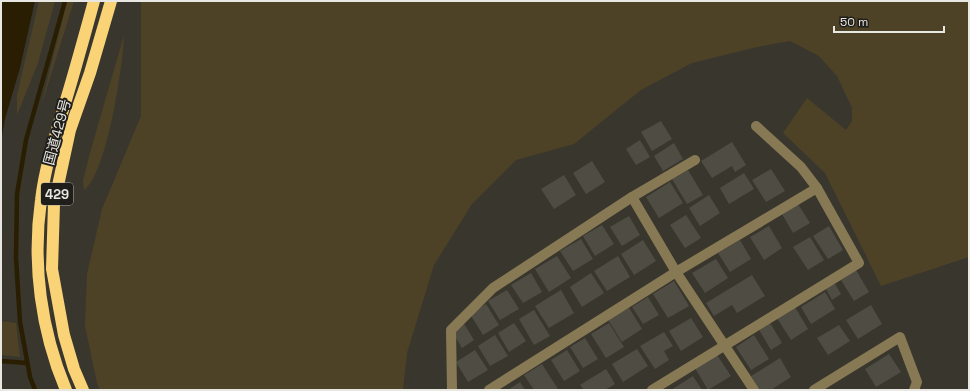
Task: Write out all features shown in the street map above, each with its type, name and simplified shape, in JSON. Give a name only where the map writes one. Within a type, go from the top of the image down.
[{"type":"highway","name":"国道429号","points":[[66,390],[54,356],[44,315],[38,275],[37,242],[41,199],[53,142],[94,1]]},
{"type":"highway","name":"国道429号","points":[[83,390],[74,369],[64,335],[52,269],[54,204],[70,130],[90,73],[111,1]]},
{"type":"street","points":[[652,390],[859,262],[817,188],[801,167],[756,126]]},
{"type":"street","points":[[452,390],[450,330],[493,288],[632,197],[695,160]]},
{"type":"street","points":[[489,390],[676,272],[817,188]]},
{"type":"street","points":[[632,197],[676,272],[754,390]]},
{"type":"street","points":[[814,390],[900,337],[917,382],[914,390]]},
{"type":"shaded area","points":[[1,1],[35,1],[20,68],[5,119],[1,142]]},
{"type":"shaded area","points":[[39,1],[55,1],[38,63],[17,115],[17,95]]},
{"type":"shaded area","points":[[67,1],[74,1],[40,110]]},
{"type":"shaded area","points":[[141,1],[969,1],[969,257],[881,286],[825,173],[783,133],[807,98],[846,130],[852,121],[852,108],[837,76],[819,56],[790,41],[757,47],[692,63],[641,90],[574,144],[516,160],[472,204],[434,265],[407,353],[403,390],[100,390],[97,383],[85,326],[87,274],[102,209],[141,116]]},
{"type":"shaded area","points":[[124,35],[117,93],[106,141],[100,163],[92,180],[84,190],[83,181],[90,153]]},
{"type":"shaded area","points":[[1,321],[16,323],[20,357],[1,355]]},
{"type":"building","points":[[661,121],[672,139],[652,151],[641,132]]},
{"type":"building","points":[[640,140],[650,157],[636,165],[626,149]]},
{"type":"building","points":[[732,142],[746,165],[735,172],[732,166],[712,178],[701,161]]},
{"type":"building","points":[[674,143],[683,159],[663,171],[654,156]]},
{"type":"building","points":[[592,161],[605,182],[586,194],[573,173]]},
{"type":"building","points":[[771,169],[785,191],[766,202],[752,180]]},
{"type":"building","points":[[688,170],[703,195],[687,204],[672,179]]},
{"type":"building","points":[[744,173],[754,189],[729,204],[720,188]]},
{"type":"building","points":[[564,175],[576,195],[554,209],[541,189]]},
{"type":"building","points":[[670,182],[683,203],[659,218],[646,197]]},
{"type":"building","points":[[709,195],[720,213],[700,226],[689,208]]},
{"type":"building","points":[[798,204],[810,223],[793,233],[782,214]]},
{"type":"building","points":[[686,215],[701,238],[685,248],[670,225]]},
{"type":"building","points":[[629,216],[640,235],[622,246],[610,227]]},
{"type":"building","points":[[602,225],[614,244],[595,256],[583,236]]},
{"type":"building","points":[[769,226],[782,248],[764,260],[750,237]]},
{"type":"building","points":[[829,226],[843,250],[828,259],[813,236]]},
{"type":"building","points":[[810,237],[824,260],[808,270],[793,247]]},
{"type":"building","points":[[581,239],[593,259],[573,271],[560,251]]},
{"type":"building","points":[[643,240],[656,261],[634,275],[621,254]]},
{"type":"building","points":[[740,240],[751,259],[730,272],[718,253]]},
{"type":"building","points":[[557,256],[571,278],[549,292],[535,269]]},
{"type":"building","points":[[618,256],[630,277],[607,291],[594,271]]},
{"type":"building","points":[[716,259],[728,278],[705,293],[692,273]]},
{"type":"building","points":[[856,270],[869,292],[854,301],[841,280]]},
{"type":"building","points":[[531,273],[542,292],[523,303],[511,285]]},
{"type":"building","points":[[591,273],[604,293],[582,307],[570,287]]},
{"type":"building","points":[[752,275],[765,296],[737,313],[732,305],[714,316],[706,303]]},
{"type":"building","points":[[674,281],[689,306],[668,318],[653,294]]},
{"type":"building","points":[[834,282],[841,294],[832,300],[825,287]]},
{"type":"building","points":[[507,290],[519,309],[500,320],[488,301]]},
{"type":"building","points":[[561,290],[574,313],[549,328],[535,306]]},
{"type":"building","points":[[825,292],[835,309],[811,324],[801,307]]},
{"type":"building","points":[[648,297],[659,315],[643,324],[632,307]]},
{"type":"building","points":[[486,304],[499,325],[483,335],[470,314]]},
{"type":"building","points":[[871,305],[882,324],[858,339],[846,320]]},
{"type":"building","points":[[628,306],[642,329],[622,342],[607,318]]},
{"type":"building","points":[[795,307],[808,329],[791,340],[777,318]]},
{"type":"building","points":[[534,310],[550,336],[534,345],[519,319]]},
{"type":"building","points":[[691,318],[703,337],[681,351],[669,331]]},
{"type":"building","points":[[769,321],[782,343],[771,350],[758,328]]},
{"type":"building","points":[[463,322],[474,340],[462,348],[451,330]]},
{"type":"building","points":[[514,323],[526,341],[509,352],[498,333]]},
{"type":"building","points":[[609,323],[624,347],[606,358],[591,334]]},
{"type":"building","points":[[839,325],[850,341],[828,355],[817,338]]},
{"type":"building","points":[[664,332],[673,346],[664,351],[669,360],[655,369],[640,346]]},
{"type":"building","points":[[495,335],[508,356],[490,366],[478,346]]},
{"type":"building","points":[[754,335],[769,359],[751,370],[736,347]]},
{"type":"building","points":[[585,338],[598,359],[583,368],[570,347]]},
{"type":"building","points":[[637,349],[648,366],[623,382],[612,364]]},
{"type":"building","points":[[475,350],[488,370],[468,382],[456,362]]},
{"type":"building","points":[[567,350],[580,371],[564,381],[551,360]]},
{"type":"building","points":[[889,354],[901,372],[876,387],[865,369]]},
{"type":"building","points":[[717,355],[731,376],[708,390],[695,368]]},
{"type":"building","points":[[780,358],[791,377],[771,390],[760,390],[751,376]]},
{"type":"building","points":[[542,364],[558,389],[534,390],[524,375]]},
{"type":"building","points":[[606,369],[615,384],[605,390],[584,390],[580,385]]},
{"type":"building","points":[[693,376],[702,390],[671,390]]},
{"type":"building","points":[[520,382],[525,390],[508,390]]},
{"type":"waterway","points":[[35,390],[30,377],[20,322],[16,258],[17,194],[26,140],[65,1]]},
{"type":"waterway","points":[[1,361],[27,363]]}]
